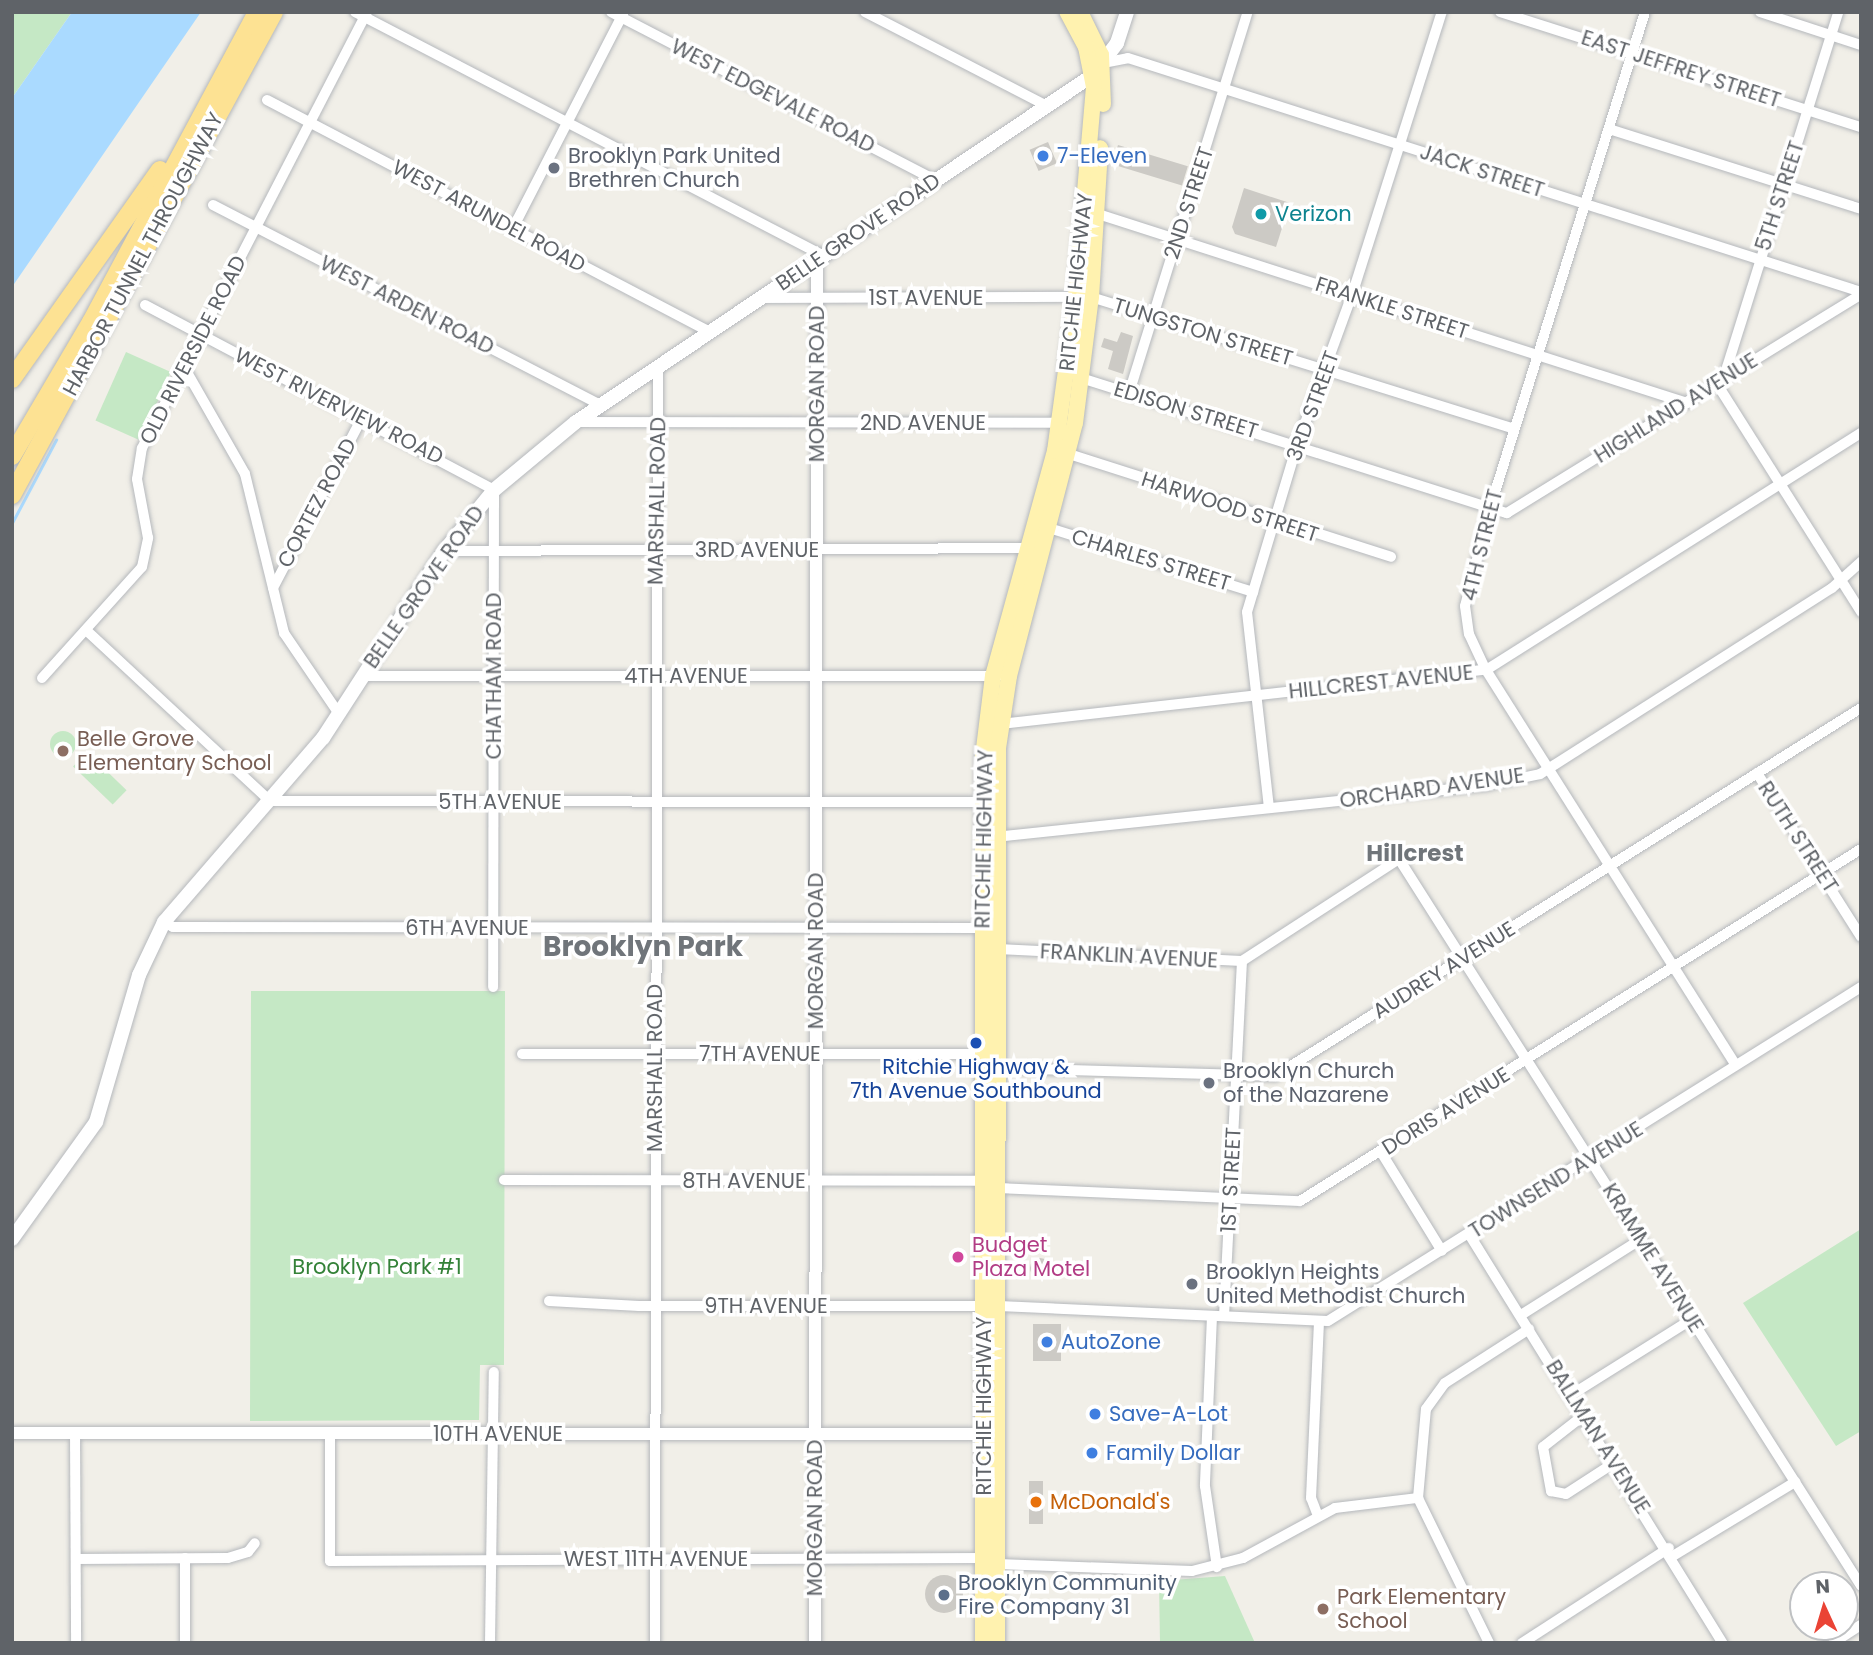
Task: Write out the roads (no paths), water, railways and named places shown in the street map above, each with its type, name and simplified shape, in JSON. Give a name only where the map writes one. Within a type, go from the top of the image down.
[{"type":"highway","name":"HARBOR TUNNEL THROUGHWAY","points":[[12,456],[91,322],[257,12]]},
{"type":"highway","name":"HARBOR TUNNEL THROUGHWAY","points":[[12,495],[274,12]]},
{"type":"highway","name":"HARBOR TUNNEL THROUGHWAY","points":[[12,379],[92,273],[211,95]]},
{"type":"main road","name":"RITCHIE HIGHWAY","points":[[991,1061],[998,949],[989,838],[982,802],[1001,676],[1028,548],[1060,423],[1098,214],[1098,69],[1067,12]]},
{"type":"main road","points":[[1080,12],[1098,69]]},
{"type":"main road","points":[[1098,69],[1117,43],[1126,12]]},
{"type":"main road","name":"BELLE GROVE ROAD","points":[[12,1239],[96,1122],[139,975],[163,922],[270,801],[339,713],[444,551],[494,490],[576,422],[1098,69]]},
{"type":"main road","name":"RITCHIE HIGHWAY","points":[[982,1643],[990,1561],[991,1061],[983,928],[989,838],[1001,724],[1001,676],[1049,528],[1069,454],[1081,378],[1083,297],[1098,69]]},
{"type":"main road","name":"RITCHIE HIGHWAY","points":[[991,1306],[983,1434],[997,1643]]},
{"type":"street","name":"WEST EDGEVALE ROAD","points":[[611,12],[623,15],[935,180]]},
{"type":"street","points":[[865,12],[1045,105]]},
{"type":"street","name":"3RD STREET","points":[[1269,808],[1247,612],[1297,445],[1352,295],[1441,12]]},
{"type":"street","name":"EAST JEFFREY STREET","points":[[1500,12],[1861,127]]},
{"type":"street","name":"4TH STREET","points":[[1645,12],[1490,508],[1465,606],[1469,634],[1486,670],[1736,1065]]},
{"type":"street","points":[[1760,12],[1861,45]]},
{"type":"street","name":"5TH STREET","points":[[1720,382],[1838,12]]},
{"type":"street","name":"2ND STREET","points":[[1129,393],[1246,13]]},
{"type":"street","points":[[362,14],[820,257]]},
{"type":"street","name":"OLD RIVERSIDE ROAD","points":[[42,678],[142,567],[148,538],[138,459],[310,122],[362,14]]},
{"type":"street","points":[[513,228],[623,15]]},
{"type":"street","name":"JACK STREET","points":[[1098,69],[1128,58],[1861,293]]},
{"type":"street","name":"WEST ARUNDEL ROAD","points":[[267,100],[710,332]]},
{"type":"street","points":[[1609,129],[1861,209]]},
{"type":"street","name":"WEST ARDEN ROAD","points":[[213,205],[601,405]]},
{"type":"street","name":"FRANKLE STREET","points":[[1098,214],[1687,403]]},
{"type":"street","name":"MORGAN ROAD","points":[[815,1643],[816,549],[817,298],[820,257]]},
{"type":"street","name":"HIGHLAND AVENUE","points":[[1490,508],[1507,513],[1861,293]]},
{"type":"street","name":"1ST AVENUE","points":[[761,298],[1083,297]]},
{"type":"street","name":"TUNGSTON STREET","points":[[1083,297],[1514,429]]},
{"type":"street","name":"WEST RIVERVIEW ROAD","points":[[145,305],[494,490]]},
{"type":"street","name":"MARSHALL ROAD","points":[[655,1643],[658,367]]},
{"type":"street","points":[[184,368],[245,474],[284,633],[339,713]]},
{"type":"street","name":"EDISON STREET","points":[[1081,378],[1490,508]]},
{"type":"street","points":[[1720,382],[1780,484],[1861,612]]},
{"type":"street","name":"CORTEZ ROAD","points":[[273,588],[362,418]]},
{"type":"street","name":"2ND AVENUE","points":[[576,422],[1060,423]]},
{"type":"street","name":"HILLCREST AVENUE","points":[[1001,724],[1486,670],[1861,433]]},
{"type":"street","name":"HARWOOD STREET","points":[[1069,454],[1391,557]]},
{"type":"street","name":"CHATHAM ROAD","points":[[493,987],[494,490]]},
{"type":"street","name":"CHARLES STREET","points":[[1049,528],[1253,592]]},
{"type":"street","name":"3RD AVENUE","points":[[444,551],[1028,548]]},
{"type":"street","name":"ORCHARD AVENUE","points":[[989,838],[1488,785],[1549,768],[1840,579],[1861,562]]},
{"type":"street","points":[[86,630],[270,801]]},
{"type":"street","name":"4TH AVENUE","points":[[363,676],[1001,676]]},
{"type":"street","name":"AUDREY AVENUE","points":[[991,1061],[1236,1078],[1281,1074],[1861,708]]},
{"type":"street","name":"RUTH STREET","points":[[1757,773],[1861,936]]},
{"type":"street","name":"5TH AVENUE","points":[[270,801],[982,802]]},
{"type":"street","name":"DORIS AVENUE","points":[[992,1184],[1300,1201],[1861,849]]},
{"type":"street","name":"FRANKLIN AVENUE","points":[[998,949],[1242,961],[1399,859]]},
{"type":"street","name":"KRAMME AVENUE","points":[[1399,859],[1861,1586]]},
{"type":"street","name":"6TH AVENUE","points":[[163,922],[173,927],[983,928]]},
{"type":"street","name":"1ST STREET","points":[[1224,1316],[1242,961]]},
{"type":"street","name":"TOWNSEND AVENUE","points":[[991,1306],[1319,1321],[1337,1318],[1861,987]]},
{"type":"street","name":"7TH AVENUE","points":[[522,1054],[816,1054],[991,1061]]},
{"type":"street","points":[[1381,1152],[1442,1251]]},
{"type":"street","name":"8TH AVENUE","points":[[504,1180],[992,1184]]},
{"type":"street","name":"BALLMAN AVENUE","points":[[1469,1234],[1671,1552],[1723,1643]]},
{"type":"street","points":[[1521,1315],[1640,1239]]},
{"type":"street","name":"9TH AVENUE","points":[[549,1301],[655,1305],[991,1306]]},
{"type":"street","points":[[1212,1316],[1205,1486],[1217,1567],[1318,1516],[1347,1505],[1418,1498]]},
{"type":"street","points":[[1571,1395],[1692,1319]]},
{"type":"street","points":[[1318,1516],[1311,1498],[1319,1321]]},
{"type":"street","points":[[1489,1643],[1418,1498],[1430,1399],[1445,1383],[1529,1329]]},
{"type":"street","points":[[490,1643],[494,1373]]},
{"type":"street","points":[[1584,1415],[1543,1447],[1551,1491],[1566,1494],[1614,1463]]},
{"type":"street","name":"10TH AVENUE","points":[[12,1433],[983,1434]]},
{"type":"street","points":[[75,1433],[76,1643]]},
{"type":"street","name":"WEST 11TH AVENUE","points":[[330,1433],[330,1560],[990,1561],[1174,1572],[1217,1567]]},
{"type":"street","points":[[1522,1643],[1671,1552],[1795,1482]]},
{"type":"street","points":[[76,1559],[239,1556],[255,1543]]},
{"type":"street","points":[[185,1558],[185,1643]]},
{"type":"street","points":[[1833,1643],[1861,1625]]},
{"type":"water","points":[[72,12],[201,12],[12,287],[12,98]]},
{"type":"waterway","points":[[12,523],[56,440]]},
{"type":"place","name":"7-Eleven","points":[[1043,156]]},
{"type":"place","name":"Brooklyn Park United Brethren Church","points":[[554,168]]},
{"type":"place","name":"Verizon","points":[[1261,214]]},
{"type":"place","name":"Belle Grove Elementary School","points":[[63,751]]},
{"type":"place","name":"Ritchie Highway & 7th Avenue Southbound","points":[[976,1043]]},
{"type":"place","name":"Brooklyn Church of the Nazarene","points":[[1209,1083]]},
{"type":"place","name":"Budget Plaza Motel","points":[[958,1257]]},
{"type":"place","name":"Brooklyn Heights United Methodist Church","points":[[1192,1284]]},
{"type":"place","name":"AutoZone","points":[[1047,1342]]},
{"type":"place","name":"Save-A-Lot","points":[[1095,1414]]},
{"type":"place","name":"Family Dollar","points":[[1092,1453]]},
{"type":"place","name":"McDonald's","points":[[1036,1502]]},
{"type":"place","name":"Brooklyn Community Fire Company 31","points":[[944,1595]]},
{"type":"place","name":"Park Elementary School","points":[[1323,1609]]},
{"type":"district","name":"Hillcrest","points":[[1415,853]]},
{"type":"district","name":"Brooklyn Park","points":[[643,947]]},
{"type":"park label","name":"Brooklyn Park #1","points":[[377,1267]]}]
